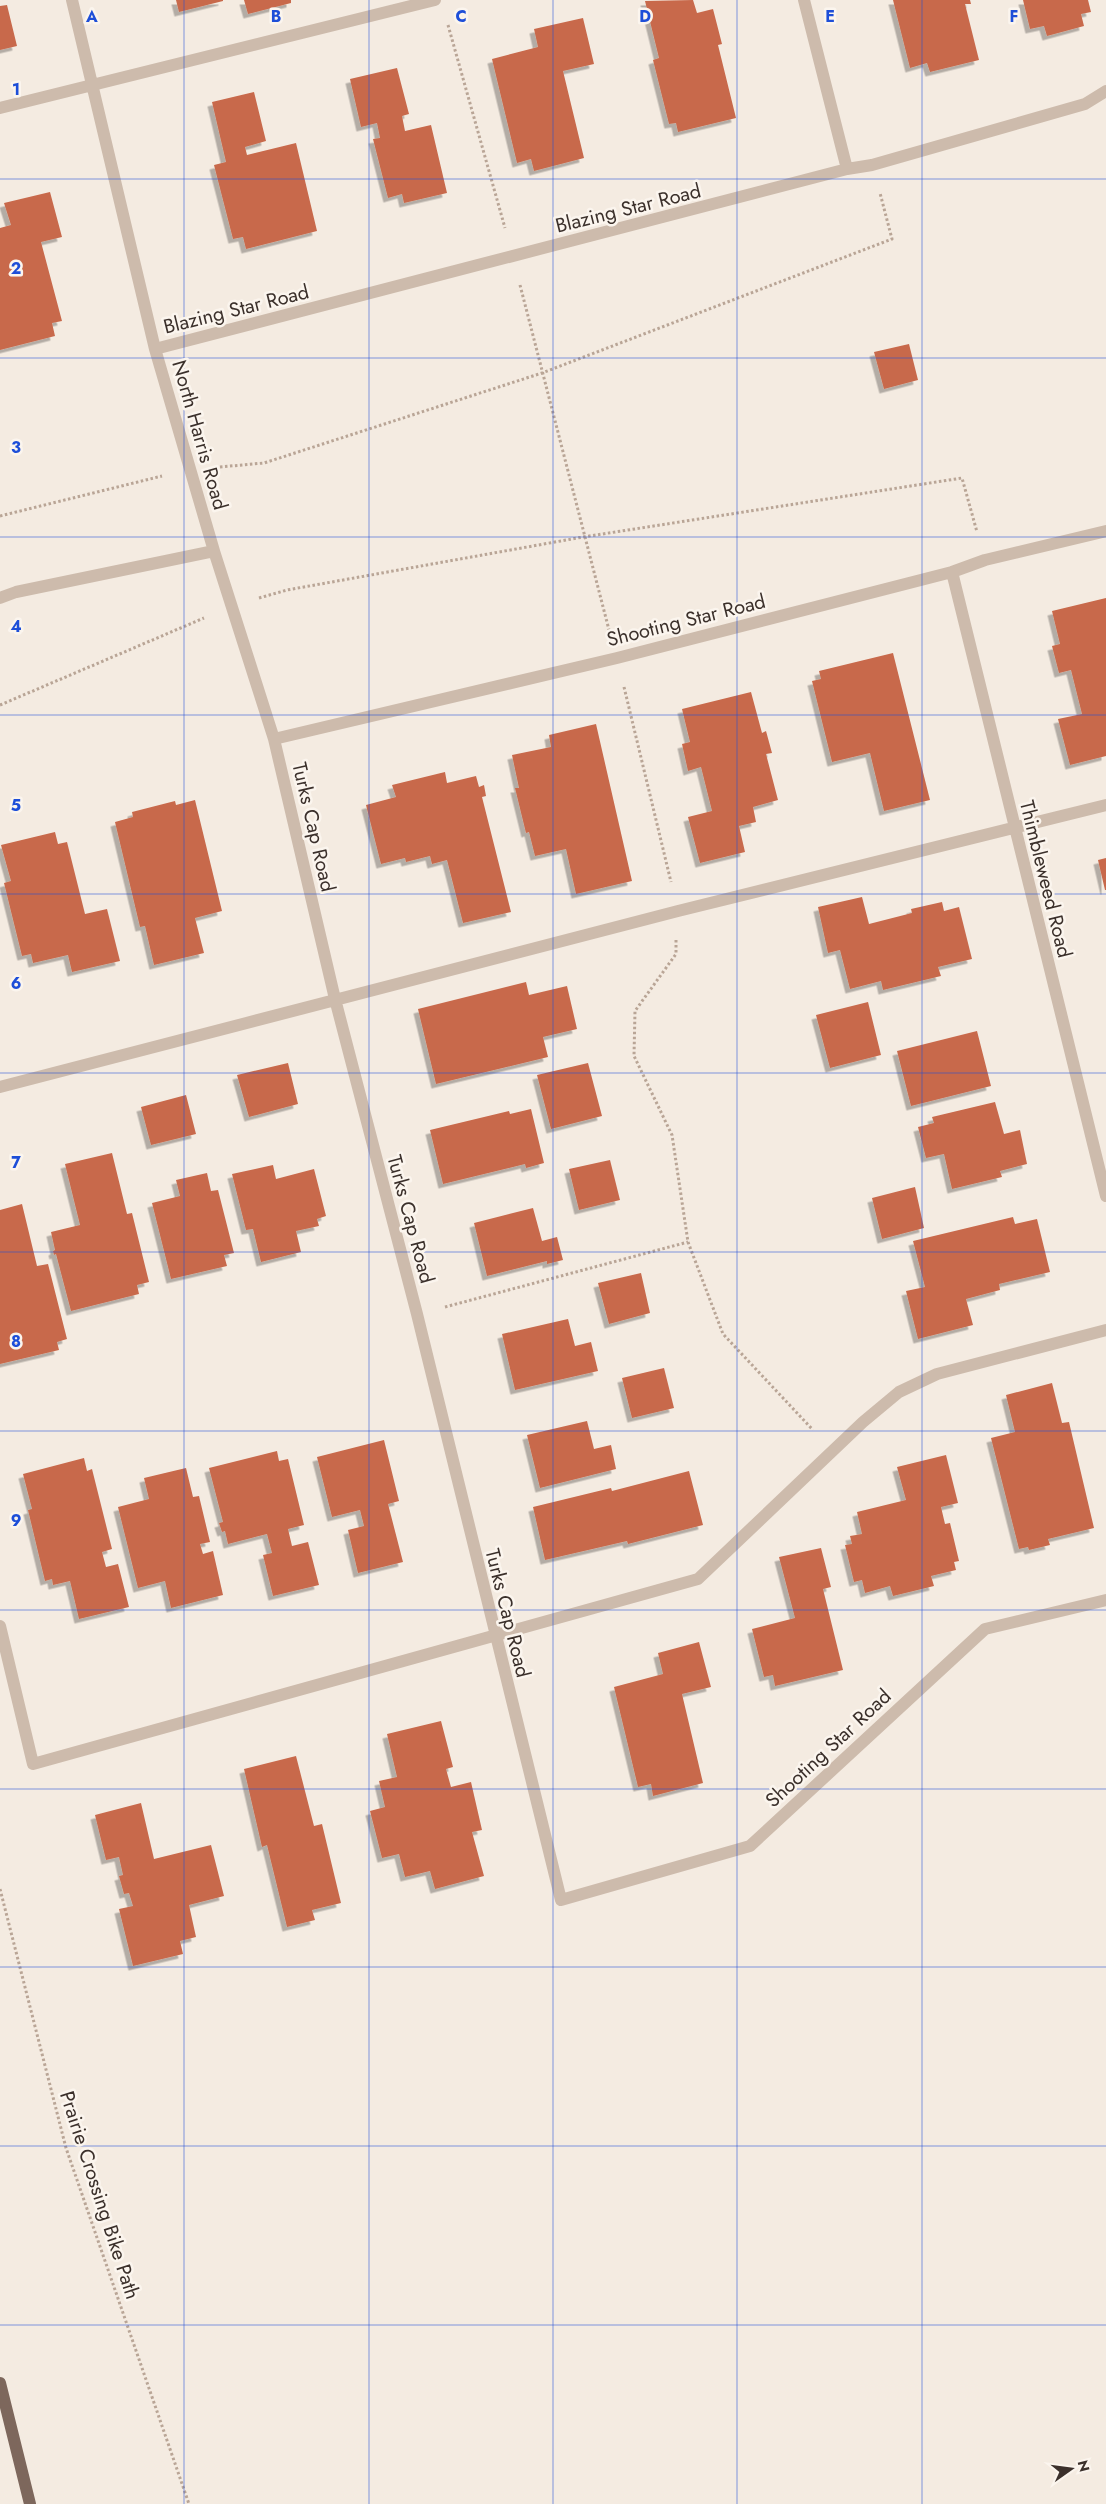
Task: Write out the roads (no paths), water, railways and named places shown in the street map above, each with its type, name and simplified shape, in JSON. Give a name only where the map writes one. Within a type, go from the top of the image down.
[{"type":"main road","points":[[0,2384],[30,2504]]},
{"type":"street","name":"North Harris Road","points":[[72,0],[155,350],[214,551]]},
{"type":"street","points":[[0,108],[435,0]]},
{"type":"street","points":[[804,0],[847,169]]},
{"type":"street","name":"Blazing Star Road","points":[[155,350],[847,169],[872,165],[1085,104],[1106,91]]},
{"type":"street","name":"Shooting Star Road","points":[[274,740],[617,658],[952,572],[985,560],[1106,531]]},
{"type":"street","points":[[0,598],[16,592],[214,551]]},
{"type":"street","name":"Turks Cap Road","points":[[214,551],[274,740],[335,999],[417,1314],[494,1635],[561,1900]]},
{"type":"street","name":"Thimbleweed Road","points":[[952,572],[1106,1196]]},
{"type":"street","points":[[0,1088],[678,911],[1106,805]]},
{"type":"street","points":[[0,1626],[33,1764],[698,1579],[833,1451],[899,1392],[937,1374],[1106,1330]]},
{"type":"street","name":"Shooting Star Road","points":[[561,1900],[750,1846],[985,1629],[1106,1600]]}]
